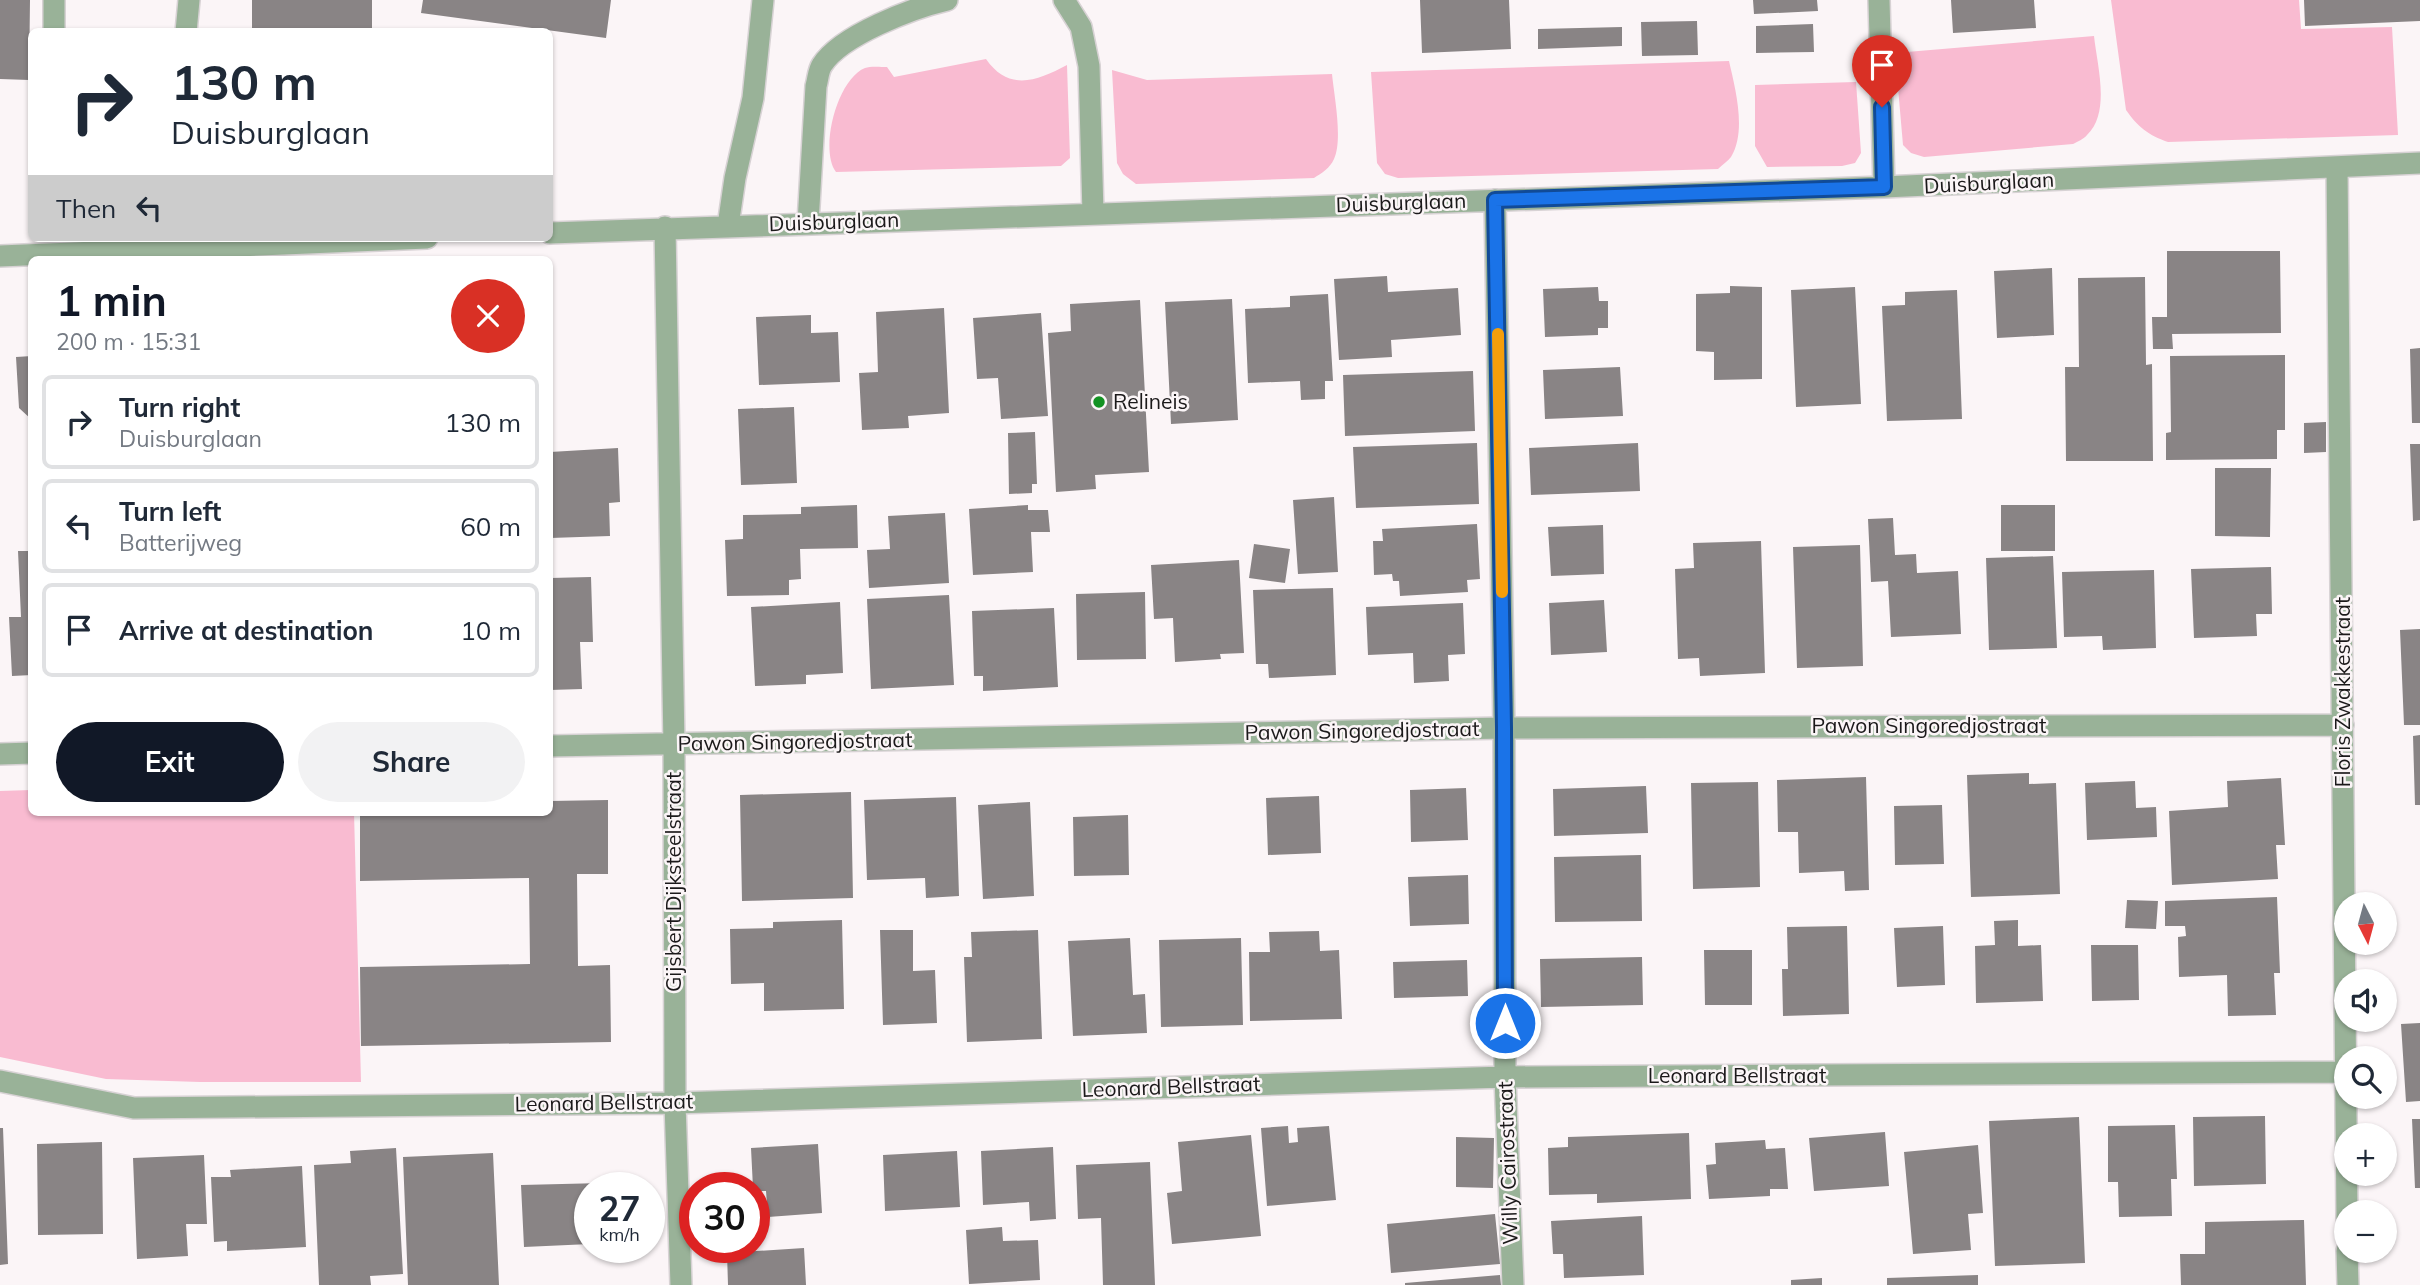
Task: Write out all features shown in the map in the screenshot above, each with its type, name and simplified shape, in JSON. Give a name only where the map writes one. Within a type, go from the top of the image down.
[{"type":"street","points":[[54,0],[54,28]]},
{"type":"street","points":[[186,28],[189,0]]},
{"type":"street","points":[[728,226],[735,178],[753,98],[763,0]]},
{"type":"street","points":[[808,223],[816,86],[821,66],[847,40],[926,5],[947,0]]},
{"type":"street","points":[[1064,0],[1081,27],[1089,66],[1093,214]]},
{"type":"street","points":[[1879,0],[1884,187]]},
{"type":"street","name":"Duisburglaan","points":[[553,233],[1884,187],[2420,163]]},
{"type":"street","name":"Floris Zwakkestraat","points":[[2337,167],[2344,1046]]},
{"type":"street","name":"Willy Cairostraat","points":[[1495,200],[1504,728],[1505,1077],[1513,1285]]},
{"type":"street","name":"Gijsbert Dijksteelstraat","points":[[665,228],[674,745],[674,1103],[681,1285]]},
{"type":"street","points":[[0,256],[51,246],[231,242]]},
{"type":"street","name":"Pawon Singoredjostraat","points":[[553,746],[1504,728],[2343,725]]},
{"type":"street","points":[[0,754],[28,753]]},
{"type":"street","name":"Leonard Bellstraat","points":[[0,1081],[134,1108],[674,1103],[1505,1077],[2334,1072]]},
{"type":"street","name":"Floris Zwakkestraat","points":[[2345,1109],[2347,1200]]},
{"type":"street","points":[[2347,1263],[2348,1285]]},
{"type":"shaded area","points":[[2111,0],[2299,0],[2301,29],[2392,27],[2398,135],[2168,142],[2155,136],[2139,126],[2126,110]]},
{"type":"shaded area","points":[[2094,36],[2101,88],[2099,114],[2086,136],[2073,144],[1924,157],[1911,153],[1903,145],[1895,53]]},
{"type":"shaded area","points":[[986,59],[1004,76],[1014,80],[1034,79],[1067,65],[1070,158],[1061,166],[836,172],[831,162],[830,132],[839,100],[855,75],[867,67],[887,67],[894,77]]},
{"type":"shaded area","points":[[1729,61],[1738,109],[1738,135],[1731,157],[1718,169],[1398,178],[1385,174],[1377,163],[1371,72]]},
{"type":"shaded area","points":[[1112,70],[1147,80],[1332,74],[1338,129],[1334,159],[1328,168],[1314,178],[1136,184],[1123,174],[1117,163]]},
{"type":"shaded area","points":[[1856,82],[1861,153],[1855,163],[1842,166],[1767,167],[1755,146],[1755,85]]},
{"type":"shaded area","points":[[28,790],[28,816],[354,816],[361,1082],[106,1079],[0,1057],[0,791]]},
{"type":"building","points":[[0,0],[30,0],[28,80],[0,79]]},
{"type":"building","points":[[252,0],[372,0],[372,28],[252,28]]},
{"type":"building","points":[[423,0],[611,0],[606,38],[553,31],[553,28],[532,28],[421,13]]},
{"type":"building","points":[[1420,0],[1509,0],[1511,49],[1422,53]]},
{"type":"building","points":[[1753,0],[1817,0],[1818,11],[1754,14]]},
{"type":"building","points":[[1951,0],[2034,0],[2036,28],[1953,33]]},
{"type":"building","points":[[2304,0],[2420,0],[2420,21],[2305,26]]},
{"type":"building","points":[[1697,21],[1698,55],[1642,56],[1641,22]]},
{"type":"building","points":[[1813,24],[1814,52],[1756,53],[1756,26]]},
{"type":"building","points":[[1622,27],[1622,46],[1538,49],[1538,29]]},
{"type":"building","points":[[2167,251],[2280,251],[2281,333],[2172,334],[2173,349],[2153,349],[2152,317],[2167,317]]},
{"type":"building","points":[[2052,268],[2054,335],[1997,338],[1994,271]]},
{"type":"building","points":[[1387,276],[1388,292],[1458,288],[1461,335],[1391,340],[1392,357],[1339,360],[1334,279]]},
{"type":"building","points":[[2145,277],[2146,365],[2152,364],[2153,461],[2066,461],[2065,367],[2079,367],[2078,278]]},
{"type":"building","points":[[1730,286],[1762,287],[1762,379],[1714,380],[1714,352],[1696,351],[1696,294],[1730,293]]},
{"type":"building","points":[[1598,287],[1599,301],[1608,301],[1608,328],[1598,328],[1598,335],[1545,337],[1543,289]]},
{"type":"building","points":[[1855,287],[1861,404],[1796,407],[1791,290]]},
{"type":"building","points":[[1957,290],[1962,419],[1887,421],[1882,306],[1905,305],[1905,292]]},
{"type":"building","points":[[1328,294],[1333,381],[1325,381],[1325,399],[1301,400],[1300,381],[1248,383],[1245,309],[1290,307],[1290,296]]},
{"type":"building","points":[[1232,299],[1238,420],[1171,424],[1165,302]]},
{"type":"building","name":"Relineis","points":[[1140,300],[1149,472],[1095,475],[1096,489],[1056,492],[1048,333],[1071,331],[1070,304]]},
{"type":"building","points":[[944,308],[949,413],[908,416],[909,428],[862,430],[859,373],[878,372],[876,312]]},
{"type":"building","points":[[1041,313],[1048,416],[1001,419],[998,378],[977,379],[973,318]]},
{"type":"building","points":[[811,315],[811,333],[838,332],[840,382],[759,385],[756,317]]},
{"type":"building","points":[[2420,348],[2420,423],[2412,423],[2410,349]]},
{"type":"building","points":[[2285,355],[2285,430],[2277,430],[2277,459],[2166,460],[2166,433],[2171,432],[2170,356]]},
{"type":"building","points":[[28,356],[28,416],[19,408],[16,357]]},
{"type":"building","points":[[1620,367],[1623,416],[1545,419],[1543,370]]},
{"type":"building","points":[[1473,371],[1475,431],[1345,436],[1343,375]]},
{"type":"building","points":[[794,407],[797,483],[741,485],[738,409]]},
{"type":"building","points":[[2326,422],[2326,452],[2304,453],[2304,423]]},
{"type":"building","points":[[1035,432],[1037,484],[1032,484],[1032,493],[1009,494],[1008,433]]},
{"type":"building","points":[[1477,443],[1479,504],[1356,508],[1353,447]]},
{"type":"building","points":[[1638,443],[1640,491],[1531,495],[1529,448]]},
{"type":"building","points":[[2410,444],[2420,444],[2420,520],[2413,521]]},
{"type":"building","points":[[618,448],[620,502],[609,503],[610,536],[553,538],[553,452]]},
{"type":"building","points":[[2215,468],[2271,468],[2270,537],[2215,536]]},
{"type":"building","points":[[1334,497],[1338,572],[1298,574],[1293,500]]},
{"type":"building","points":[[857,505],[858,548],[800,549],[801,579],[789,580],[789,595],[727,596],[725,540],[743,539],[743,515],[801,514],[801,507]]},
{"type":"building","points":[[1028,505],[1028,510],[1048,510],[1050,532],[1031,532],[1033,572],[973,575],[969,509]]},
{"type":"building","points":[[2001,505],[2055,505],[2055,551],[2001,551]]},
{"type":"building","points":[[945,513],[949,583],[869,588],[867,550],[890,549],[888,516]]},
{"type":"building","points":[[1893,518],[1895,555],[1916,554],[1917,573],[1958,571],[1961,634],[1891,637],[1888,581],[1871,582],[1868,519]]},
{"type":"building","points":[[1477,524],[1480,579],[1467,580],[1468,592],[1400,596],[1399,581],[1393,581],[1392,574],[1374,575],[1373,541],[1383,541],[1382,529]]},
{"type":"building","points":[[1603,525],[1604,574],[1551,576],[1548,527]]},
{"type":"building","points":[[1761,541],[1765,673],[1700,676],[1699,658],[1678,659],[1675,569],[1694,568],[1693,543]]},
{"type":"building","points":[[1254,544],[1290,549],[1285,583],[1249,578]]},
{"type":"building","points":[[1860,545],[1863,666],[1797,668],[1793,547]]},
{"type":"building","points":[[18,551],[28,551],[28,675],[12,676],[9,617],[21,617]]},
{"type":"building","points":[[2053,556],[2057,648],[1989,650],[1986,558]]},
{"type":"building","points":[[1239,560],[1244,653],[1220,654],[1221,659],[1175,662],[1173,618],[1154,619],[1151,565]]},
{"type":"building","points":[[2271,567],[2272,614],[2256,614],[2257,636],[2194,638],[2191,569]]},
{"type":"building","points":[[2154,570],[2156,648],[2103,650],[2102,636],[2064,637],[2062,572]]},
{"type":"building","points":[[591,577],[593,642],[580,642],[582,689],[553,690],[553,578]]},
{"type":"building","points":[[1333,588],[1336,675],[1269,678],[1268,664],[1256,664],[1253,590]]},
{"type":"building","points":[[1145,592],[1146,659],[1077,660],[1076,594]]},
{"type":"building","points":[[949,595],[954,685],[871,689],[867,599]]},
{"type":"building","points":[[1604,600],[1607,652],[1551,655],[1549,603]]},
{"type":"building","points":[[840,602],[843,673],[806,675],[806,684],[755,686],[751,607]]},
{"type":"building","points":[[1463,603],[1465,654],[1448,655],[1449,681],[1414,683],[1413,653],[1368,655],[1366,607]]},
{"type":"building","points":[[1054,608],[1058,687],[983,691],[983,676],[974,676],[972,611]]},
{"type":"building","points":[[2420,629],[2420,725],[2404,725],[2400,630]]},
{"type":"building","points":[[2420,735],[2420,805],[2415,805],[2413,736]]},
{"type":"building","points":[[2029,773],[2029,784],[2056,783],[2060,894],[1971,897],[1967,775]]},
{"type":"building","points":[[1866,777],[1869,890],[1845,891],[1844,871],[1799,873],[1798,832],[1778,832],[1777,780]]},
{"type":"building","points":[[2281,778],[2285,845],[2276,845],[2278,879],[2172,885],[2169,811],[2228,807],[2227,781]]},
{"type":"building","points":[[2135,781],[2136,808],[2156,807],[2157,837],[2087,840],[2085,783]]},
{"type":"building","points":[[1758,782],[1760,887],[1693,889],[1691,783]]},
{"type":"building","points":[[1646,786],[1648,833],[1554,836],[1553,789]]},
{"type":"building","points":[[1466,788],[1468,840],[1411,842],[1410,790]]},
{"type":"building","points":[[851,792],[853,898],[742,901],[740,795]]},
{"type":"building","points":[[1319,796],[1321,853],[1268,855],[1266,798]]},
{"type":"building","points":[[956,797],[959,896],[926,898],[925,878],[867,880],[864,800]]},
{"type":"building","points":[[608,800],[608,874],[577,874],[578,966],[610,965],[611,1042],[361,1046],[360,967],[530,964],[529,878],[360,881],[360,816],[553,816],[553,801]]},
{"type":"building","points":[[1030,802],[1034,896],[983,899],[978,805]]},
{"type":"building","points":[[1942,805],[1944,864],[1895,865],[1894,806]]},
{"type":"building","points":[[1128,815],[1129,875],[1074,876],[1073,817]]},
{"type":"building","points":[[1641,855],[1642,921],[1555,922],[1554,857]]},
{"type":"building","points":[[1468,875],[1469,924],[1410,926],[1408,877]]},
{"type":"building","points":[[2277,897],[2280,973],[2274,973],[2276,1015],[2228,1016],[2227,975],[2179,977],[2178,937],[2186,936],[2185,926],[2165,926],[2165,901]]},
{"type":"building","points":[[2127,900],[2158,901],[2156,929],[2125,928]]},
{"type":"building","points":[[842,920],[844,1009],[764,1011],[764,983],[731,984],[730,929],[773,928],[773,922]]},
{"type":"building","points":[[2018,920],[2018,946],[2041,945],[2043,1001],[1976,1003],[1975,946],[1995,945],[1994,921]]},
{"type":"building","points":[[1847,926],[1849,1014],[1783,1016],[1782,969],[1788,969],[1787,927]]},
{"type":"building","points":[[1943,926],[1945,985],[1897,987],[1894,928]]},
{"type":"building","points":[[880,930],[913,930],[913,971],[935,970],[937,1023],[883,1025]]},
{"type":"building","points":[[1038,930],[1042,1039],[967,1042],[964,957],[972,957],[971,932]]},
{"type":"building","points":[[1319,931],[1320,951],[1339,950],[1342,1019],[1250,1021],[1249,952],[1270,952],[1269,932]]},
{"type":"building","points":[[1130,938],[1133,995],[1145,994],[1147,1033],[1073,1036],[1068,941]]},
{"type":"building","points":[[1241,938],[1243,1025],[1161,1027],[1159,940]]},
{"type":"building","points":[[2091,945],[2138,945],[2139,1000],[2092,1001]]},
{"type":"building","points":[[1704,950],[1752,950],[1752,1005],[1705,1005]]},
{"type":"building","points":[[1642,957],[1643,1005],[1541,1007],[1540,959]]},
{"type":"building","points":[[1467,960],[1468,996],[1394,998],[1393,962]]},
{"type":"building","points":[[2420,1023],[2420,1101],[2406,1102],[2401,1024]]},
{"type":"building","points":[[2265,1116],[2266,1184],[2194,1186],[2193,1117]]},
{"type":"building","points":[[2079,1117],[2085,1263],[1995,1266],[1989,1121]]},
{"type":"building","points":[[2412,1119],[2420,1119],[2420,1188],[2415,1188]]},
{"type":"building","points":[[2175,1125],[2177,1179],[2171,1179],[2172,1216],[2119,1217],[2118,1182],[2108,1182],[2108,1126]]},
{"type":"building","points":[[1288,1126],[1289,1143],[1298,1142],[1297,1128],[1329,1126],[1336,1200],[1267,1206],[1261,1128]]},
{"type":"building","points":[[0,1128],[3,1128],[8,1264],[0,1265]]},
{"type":"building","points":[[1885,1132],[1889,1186],[1814,1191],[1809,1138]]},
{"type":"building","points":[[1689,1133],[1691,1199],[1597,1203],[1597,1194],[1549,1195],[1548,1148],[1568,1147],[1568,1137]]},
{"type":"building","points":[[1251,1135],[1261,1236],[1172,1244],[1167,1193],[1182,1191],[1178,1142]]},
{"type":"building","points":[[1456,1137],[1494,1138],[1493,1188],[1456,1187]]},
{"type":"building","points":[[1765,1140],[1766,1149],[1785,1148],[1788,1189],[1770,1189],[1770,1196],[1709,1199],[1706,1165],[1716,1164],[1715,1143]]},
{"type":"building","points":[[102,1142],[103,1234],[38,1235],[37,1144]]},
{"type":"building","points":[[818,1144],[822,1213],[770,1217],[770,1172],[752,1172],[751,1148]]},
{"type":"building","points":[[1978,1145],[1983,1213],[1968,1214],[1971,1250],[1913,1254],[1904,1152]]},
{"type":"building","points":[[1053,1147],[1056,1219],[1030,1221],[1029,1202],[983,1205],[981,1151]]},
{"type":"building","points":[[396,1148],[403,1274],[370,1276],[371,1285],[319,1285],[314,1165],[351,1163],[350,1151]]},
{"type":"building","points":[[957,1151],[960,1207],[885,1211],[883,1155]]},
{"type":"building","points":[[493,1153],[499,1285],[408,1285],[403,1157]]},
{"type":"building","points":[[204,1155],[207,1224],[186,1224],[188,1256],[137,1259],[133,1158]]},
{"type":"building","points":[[1150,1162],[1155,1285],[1103,1285],[1101,1218],[1078,1219],[1076,1165]]},
{"type":"building","points":[[302,1166],[306,1247],[227,1251],[227,1241],[214,1242],[211,1177],[231,1177],[230,1170]]},
{"type":"building","points":[[574,1184],[574,1245],[524,1247],[521,1185]]},
{"type":"building","points":[[1495,1214],[1500,1264],[1391,1273],[1387,1224]]},
{"type":"building","points":[[1642,1216],[1644,1275],[1564,1278],[1563,1254],[1553,1254],[1551,1221]]},
{"type":"building","points":[[2304,1220],[2306,1285],[2181,1285],[2180,1254],[2205,1254],[2205,1222]]},
{"type":"building","points":[[1002,1227],[1003,1241],[1038,1240],[1040,1280],[969,1284],[966,1230]]},
{"type":"building","points":[[804,1248],[806,1285],[728,1285],[727,1263],[770,1263],[770,1250]]},
{"type":"building","points":[[1500,1275],[1501,1285],[1405,1285],[1405,1283]]},
{"type":"building","points":[[1978,1275],[1978,1285],[1887,1285],[1887,1278]]},
{"type":"building","points":[[1822,1278],[1822,1285],[1791,1285],[1791,1280]]},
{"type":"slow traffic","points":[[1498,334],[1502,592]]},
{"type":"place","name":"Relineis","points":[[1099,402]]},
{"type":"route","points":[[1505,1023],[1504,728],[1495,200],[1884,187],[1882,107]]}]
